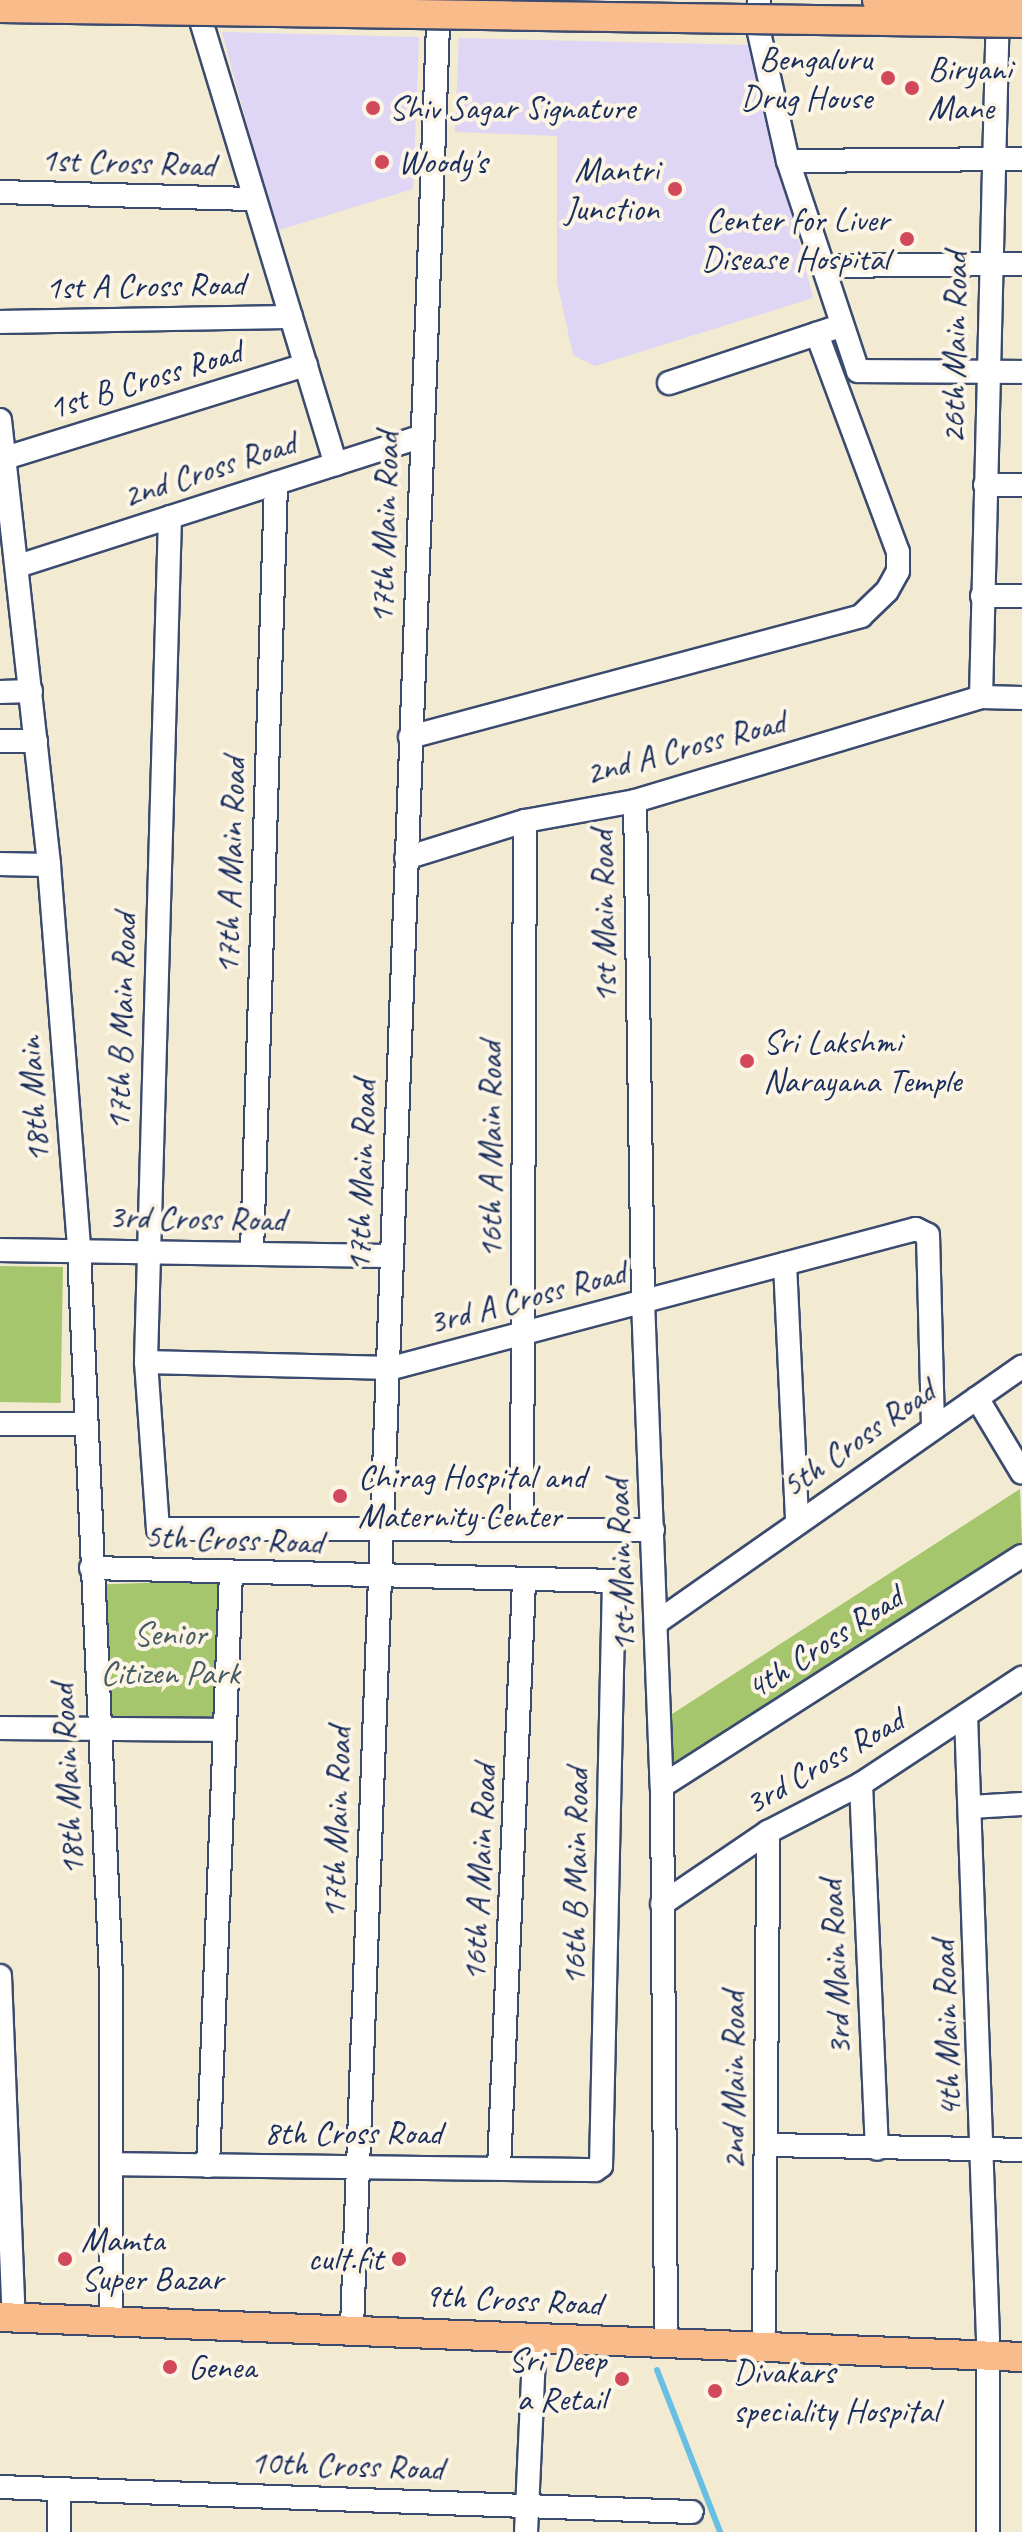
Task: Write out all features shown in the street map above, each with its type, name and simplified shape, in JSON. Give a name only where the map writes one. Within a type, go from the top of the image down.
[{"type":"main road","points":[[877,0],[1022,2]]},
{"type":"main road","points":[[0,8],[1014,27]]},
{"type":"main road","points":[[0,19],[438,26],[759,14],[1014,27]]},
{"type":"main road","name":"9th Cross Road","points":[[4,2307],[111,2306],[352,2320],[535,2336],[988,2348],[1022,2340]]},
{"type":"main road","name":"9th Cross Road","points":[[4,2307],[352,2320],[764,2330],[988,2348],[1022,2357]]},
{"type":"street","name":"26th Main Road","points":[[981,697],[993,159],[1014,27],[998,0]]},
{"type":"street","points":[[759,14],[788,161],[826,266],[858,371],[1022,372]]},
{"type":"street","points":[[202,24],[336,464]]},
{"type":"street","name":"17th Main Road","points":[[352,2320],[355,2168],[392,1368],[392,1256],[438,26]]},
{"type":"street","points":[[788,161],[1022,159]]},
{"type":"street","name":"1st Cross Road","points":[[0,192],[254,199]]},
{"type":"street","points":[[826,266],[1022,264]]},
{"type":"street","name":"1st A Cross Road","points":[[0,322],[291,317]]},
{"type":"street","points":[[669,383],[844,325]]},
{"type":"street","points":[[410,737],[861,616],[887,591],[898,571],[898,552],[817,334]]},
{"type":"street","name":"1st B Cross Road","points":[[5,458],[306,365]]},
{"type":"street","name":"18th Main","points":[[0,420],[49,865],[79,1250]]},
{"type":"street","name":"2nd Cross Road","points":[[18,566],[422,436]]},
{"type":"street","name":"17th A Main Road","points":[[252,1252],[276,483]]},
{"type":"street","points":[[985,485],[1022,485]]},
{"type":"street","name":"17th B Main Road","points":[[170,517],[146,1362],[158,1529],[383,1526]]},
{"type":"street","points":[[982,596],[1022,596]]},
{"type":"street","points":[[0,692],[31,691]]},
{"type":"street","name":"2nd A Cross Road","points":[[406,858],[525,821],[635,801],[981,697],[1022,698]]},
{"type":"street","points":[[0,741],[36,741]]},
{"type":"street","name":"1st Main Road","points":[[635,801],[643,1301],[662,1786],[666,2327]]},
{"type":"street","name":"16th A Main Road","points":[[522,1526],[525,821]]},
{"type":"street","points":[[0,864],[49,865]]},
{"type":"street","name":"3rd A Cross Road","points":[[146,1362],[392,1368],[916,1229],[928,1235],[933,1424]]},
{"type":"street","name":"3rd Cross Road","points":[[0,1250],[392,1256]]},
{"type":"street","name":"18th Main Road","points":[[79,1250],[84,1424],[111,1976],[111,2306]]},
{"type":"street","points":[[785,1264],[797,1523]]},
{"type":"street","name":"5th Cross Road","points":[[656,1623],[933,1424],[1022,1367]]},
{"type":"street","points":[[977,1398],[1022,1473]]},
{"type":"street","points":[[0,1424],[84,1424]]},
{"type":"street","points":[[383,1526],[653,1530]]},
{"type":"street","name":"4th Cross Road","points":[[662,1786],[1022,1556]]},
{"type":"street","name":"5th Cross Road","points":[[91,1568],[614,1581]]},
{"type":"street","points":[[208,2166],[231,1573]]},
{"type":"street","name":"16th A Main Road","points":[[499,2168],[524,1581]]},
{"type":"street","name":"16th B Main Road","points":[[595,2170],[603,2163],[614,1581]]},
{"type":"street","name":"3rd Cross Road","points":[[662,1904],[768,1832],[861,1784],[1022,1678]]},
{"type":"street","name":"4th Main Road","points":[[966,1715],[985,2150],[988,2532]]},
{"type":"street","points":[[0,1728],[225,1730]]},
{"type":"street","name":"3rd Main Road","points":[[861,1784],[877,2149]]},
{"type":"street","points":[[970,1807],[1022,1804]]},
{"type":"street","name":"2nd Main Road","points":[[764,2330],[768,2145],[768,1832]]},
{"type":"street","points":[[0,1976],[4,2307]]},
{"type":"street","points":[[768,2145],[1022,2150]]},
{"type":"street","name":"8th Cross Road","points":[[111,2164],[595,2170]]},
{"type":"street","points":[[526,2532],[535,2336]]},
{"type":"street","name":"10th Cross Road","points":[[0,2487],[692,2512]]},
{"type":"street","points":[[59,2489],[59,2532]]},
{"type":"shaded area","points":[[222,32],[419,37],[413,189],[276,231]]},
{"type":"shaded area","points":[[459,38],[751,45],[813,298],[595,366],[573,355],[557,282],[557,136],[455,132]]},
{"type":"green space","points":[[0,1266],[63,1267],[61,1403],[0,1402]]},
{"type":"green space","points":[[1020,1489],[1022,1543],[671,1764],[669,1716]]},
{"type":"green space","name":"Senior Citizen Park","points":[[229,1580],[234,1723],[111,1727],[106,1584]]},
{"type":"waterway","points":[[657,2370],[720,2532]]},
{"type":"railway","points":[[0,4],[1022,20]]},
{"type":"place","name":"Bengaluru Drug House","points":[[888,78]]},
{"type":"place","name":"Biryani Mane","points":[[912,88]]},
{"type":"place","name":"Shiv Sagar Signature","points":[[373,108]]},
{"type":"place","name":"Woody's","points":[[382,162]]},
{"type":"place","name":"Mantri Junction","points":[[675,189]]},
{"type":"place","name":"Center for Liver Disease Hospital","points":[[907,239]]},
{"type":"place","name":"Sri Lakshmi Narayana Temple","points":[[747,1061]]},
{"type":"place","name":"Chirag Hospital and Maternity Center","points":[[340,1496]]},
{"type":"place","name":"Mamta Super Bazar","points":[[65,2259]]},
{"type":"place","name":"cult.fit","points":[[399,2259]]},
{"type":"place","name":"Genea","points":[[170,2367]]},
{"type":"place","name":"Sri Deep a Retail","points":[[622,2379]]},
{"type":"place","name":"Divakars speciality Hospital","points":[[715,2391]]}]
